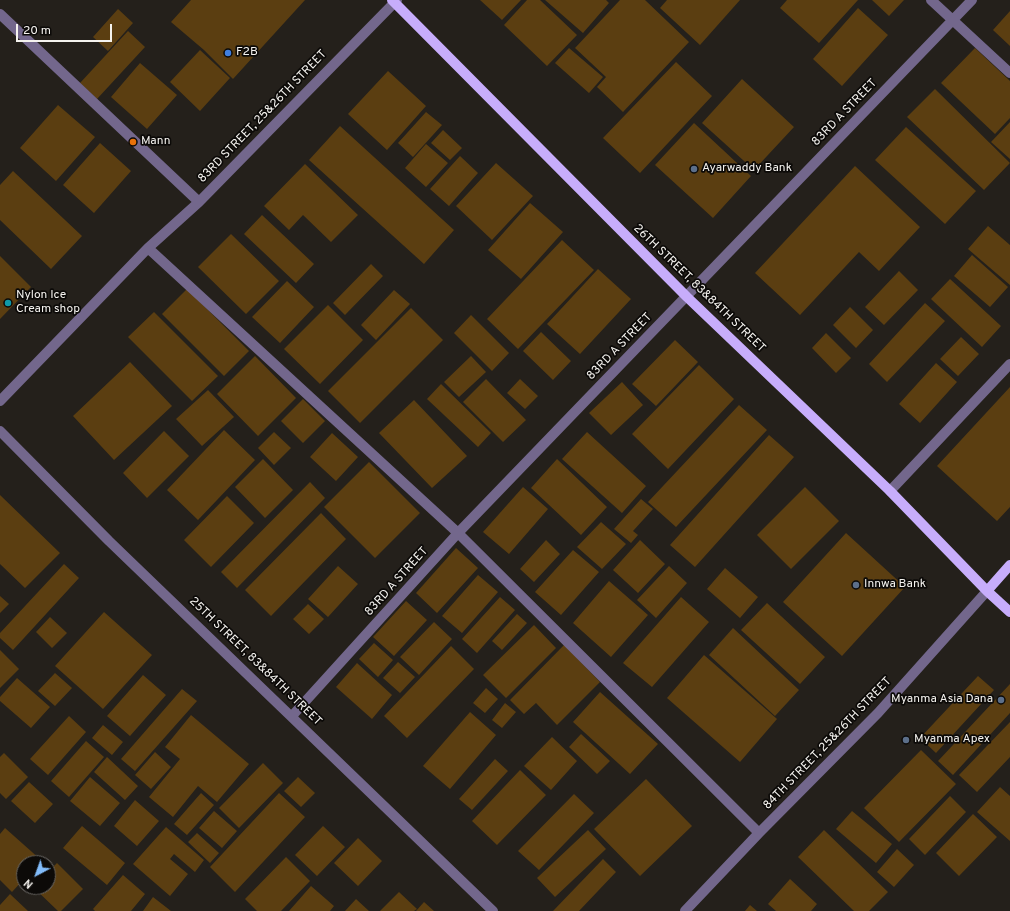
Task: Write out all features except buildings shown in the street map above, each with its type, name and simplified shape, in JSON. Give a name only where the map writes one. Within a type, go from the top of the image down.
[{"type":"main road","name":"26TH STREET, 83&84TH STREET","points":[[394,1],[687,297],[890,491],[987,591],[1010,612]]},
{"type":"main road","points":[[987,591],[1010,565]]},
{"type":"street","points":[[931,0],[1010,73]]},
{"type":"street","name":"83RD A STREET","points":[[292,716],[458,533],[972,0]]},
{"type":"street","name":"83RD STREET, 25&26TH STREET","points":[[0,401],[148,248],[199,202],[394,1]]},
{"type":"street","points":[[0,14],[199,202]]},
{"type":"street","points":[[148,248],[458,533],[759,833]]},
{"type":"street","points":[[890,491],[1010,364]]},
{"type":"street","name":"25TH STREET, 83&84TH STREET","points":[[0,431],[109,541],[493,911]]},
{"type":"street","name":"84TH STREET, 25&26TH STREET","points":[[685,911],[759,833],[878,713],[987,591]]},
{"type":"place","name":"F2B","points":[[228,53]]},
{"type":"place","name":"Mann","points":[[133,142]]},
{"type":"place","name":"Ayarwaddy Bank","points":[[694,169]]},
{"type":"place","name":"Nylon Ice Cream shop","points":[[8,303]]},
{"type":"place","name":"Innwa Bank","points":[[856,585]]},
{"type":"place","name":"Myanma Asia Dana","points":[[1001,700]]},
{"type":"place","name":"Myanma Apex","points":[[906,740]]}]
